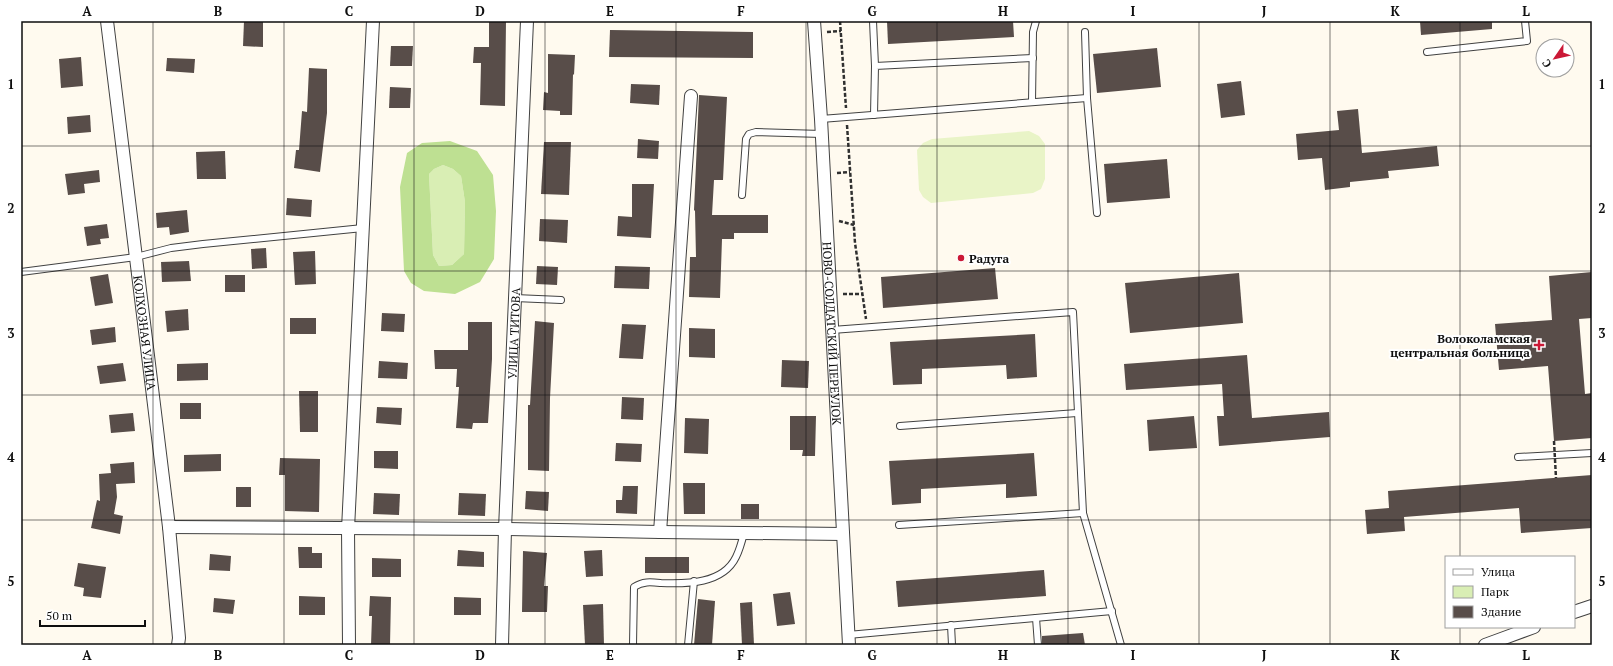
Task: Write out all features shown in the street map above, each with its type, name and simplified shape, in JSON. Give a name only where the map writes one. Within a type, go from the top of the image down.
[{"type":"street","name":"КОЛХОЗНАЯ УЛИЦА","points":[[107,21],[169,527],[179,638],[178,645]]},
{"type":"street","points":[[349,645],[348,529],[373,21]]},
{"type":"street","name":"УЛИЦА ТИТОВА","points":[[502,645],[505,529],[527,21]]},
{"type":"street","name":"НОВО-СОЛДАТСКИЙ ПЕРЕУЛОК","points":[[814,21],[822,134],[849,640]]},
{"type":"street","points":[[660,532],[691,96]]},
{"type":"street","points":[[169,527],[505,529],[843,534]]},
{"type":"street","points":[[1575,612],[1592,606]]},
{"type":"street","points":[[1485,645],[1531,628]]},
{"type":"lane","points":[[873,21],[875,66],[874,115]]},
{"type":"lane","points":[[1032,102],[1033,32],[1036,21]]},
{"type":"lane","points":[[1427,52],[1527,41],[1525,21]]},
{"type":"lane","points":[[1085,32],[1087,98],[1098,213]]},
{"type":"lane","points":[[875,66],[1033,58]]},
{"type":"lane","points":[[821,119],[1087,98]]},
{"type":"lane","points":[[742,195],[746,139],[749,134],[756,132],[822,134]]},
{"type":"lane","points":[[21,272],[136,257],[149,253],[190,246],[363,228]]},
{"type":"lane","points":[[515,298],[560,300]]},
{"type":"lane","points":[[832,330],[1073,312],[1083,513],[1121,645]]},
{"type":"lane","points":[[900,426],[1078,413]]},
{"type":"lane","points":[[1518,457],[1592,453]]},
{"type":"lane","points":[[899,525],[1083,513]]},
{"type":"lane","points":[[633,645],[634,587],[639,583],[647,582],[679,583],[709,579],[723,573],[736,558],[744,533]]},
{"type":"lane","points":[[688,645],[694,581]]},
{"type":"lane","points":[[849,640],[950,625],[1112,611]]},
{"type":"lane","points":[[1036,618],[1038,645]]},
{"type":"lane","points":[[950,625],[952,645]]},
{"type":"path","points":[[840,21],[855,243],[867,327]]},
{"type":"path","points":[[830,294],[862,294]]},
{"type":"path","points":[[1554,441],[1556,478]]},
{"type":"green space","points":[[1029,131],[1039,136],[1045,144],[1045,179],[1041,189],[1033,193],[931,203],[923,197],[919,190],[917,150],[923,143],[932,139]]},
{"type":"green space","points":[[450,141],[477,151],[493,175],[496,211],[494,259],[480,282],[455,294],[424,291],[411,283],[404,271],[400,187],[407,153],[422,143]],"holes":[[[443,165],[453,169],[461,176],[465,202],[464,254],[452,265],[439,266],[433,255],[429,174],[434,169]]]},
{"type":"green space","points":[[443,165],[453,169],[461,176],[465,202],[464,254],[452,265],[439,266],[433,255],[429,174],[434,169]]},
{"type":"building","points":[[244,21],[263,21],[263,47],[243,46]]},
{"type":"building","points":[[489,21],[506,21],[505,106],[480,105],[481,63],[473,63],[474,47],[489,47]]},
{"type":"building","points":[[887,21],[1013,21],[1014,37],[888,44]]},
{"type":"building","points":[[1420,21],[1492,21],[1492,29],[1421,35]]},
{"type":"building","points":[[610,30],[753,32],[753,58],[609,57]]},
{"type":"building","points":[[391,46],[413,46],[412,66],[390,66]]},
{"type":"building","points":[[1157,48],[1161,87],[1097,93],[1093,54]]},
{"type":"building","points":[[548,54],[575,55],[572,115],[560,115],[560,111],[543,110],[544,92],[548,93]]},
{"type":"building","points":[[81,57],[83,86],[61,88],[59,59]]},
{"type":"building","points":[[167,58],[195,59],[194,73],[166,71]]},
{"type":"building","points":[[309,68],[327,69],[327,113],[320,172],[294,168],[296,150],[299,150],[302,111],[307,112]]},
{"type":"building","points":[[1241,81],[1245,115],[1221,118],[1217,84]]},
{"type":"building","points":[[631,84],[660,85],[659,105],[630,103]]},
{"type":"building","points":[[390,87],[411,88],[410,108],[389,108]]},
{"type":"building","points":[[699,95],[727,97],[723,180],[714,180],[712,215],[768,215],[768,233],[734,233],[734,239],[722,239],[720,298],[689,297],[690,257],[696,257],[694,210]]},
{"type":"building","points":[[1358,109],[1362,153],[1437,146],[1439,166],[1388,171],[1389,178],[1350,182],[1350,187],[1325,190],[1322,158],[1298,160],[1296,134],[1339,130],[1337,111]]},
{"type":"building","points":[[90,115],[91,132],[68,134],[67,117]]},
{"type":"building","points":[[638,139],[659,141],[658,159],[637,158]]},
{"type":"building","points":[[544,142],[571,142],[569,195],[541,194]]},
{"type":"building","points":[[225,151],[226,179],[197,179],[196,152]]},
{"type":"building","points":[[1167,159],[1170,198],[1107,203],[1104,164]]},
{"type":"building","points":[[99,170],[100,182],[84,184],[85,193],[68,195],[65,174]]},
{"type":"building","points":[[632,184],[654,184],[651,238],[617,236],[618,216],[632,217]]},
{"type":"building","points":[[287,198],[312,200],[311,217],[286,215]]},
{"type":"building","points":[[187,210],[189,232],[170,235],[169,227],[157,228],[156,213]]},
{"type":"building","points":[[540,219],[568,220],[567,243],[539,241]]},
{"type":"building","points":[[107,224],[109,238],[100,239],[101,244],[87,246],[84,227]]},
{"type":"building","points":[[266,248],[267,268],[252,269],[251,249]]},
{"type":"building","points":[[315,251],[316,284],[295,285],[293,252]]},
{"type":"building","points":[[189,261],[191,281],[162,282],[161,262]]},
{"type":"building","points":[[537,266],[558,267],[557,285],[536,284]]},
{"type":"building","points":[[615,266],[650,267],[649,289],[614,288]]},
{"type":"building","points":[[995,268],[998,299],[883,308],[881,277]]},
{"type":"building","name":"Волоколамская центральная больница","points":[[1592,272],[1592,318],[1579,319],[1585,394],[1592,393],[1592,438],[1554,441],[1548,366],[1499,370],[1495,324],[1552,320],[1549,276]]},
{"type":"building","points":[[1239,273],[1243,323],[1130,333],[1125,283]]},
{"type":"building","points":[[108,274],[113,303],[95,306],[90,277]]},
{"type":"building","points":[[225,275],[245,275],[245,292],[225,292]]},
{"type":"building","points":[[188,309],[189,330],[167,332],[165,311]]},
{"type":"building","points":[[382,313],[405,314],[404,332],[381,331]]},
{"type":"building","points":[[290,318],[316,318],[316,334],[290,334]]},
{"type":"building","points":[[535,321],[554,323],[550,398],[549,471],[528,470],[528,405],[530,405]]},
{"type":"building","points":[[468,322],[492,322],[492,359],[488,423],[473,423],[472,429],[456,428],[459,387],[456,387],[457,369],[435,369],[434,350],[468,350]]},
{"type":"building","points":[[622,324],[646,325],[643,359],[619,358]]},
{"type":"building","points":[[115,327],[116,342],[92,345],[90,330]]},
{"type":"building","points":[[689,328],[715,329],[715,358],[689,357]]},
{"type":"building","points":[[1035,334],[1037,377],[1007,379],[1006,365],[922,369],[922,384],[893,385],[890,342]]},
{"type":"building","points":[[1247,355],[1252,418],[1329,412],[1330,437],[1219,446],[1217,416],[1224,416],[1222,384],[1126,390],[1124,364]]},
{"type":"building","points":[[782,360],[809,361],[808,388],[781,387]]},
{"type":"building","points":[[379,361],[408,363],[407,379],[378,378]]},
{"type":"building","points":[[123,363],[126,381],[100,384],[97,366]]},
{"type":"building","points":[[208,363],[208,380],[177,381],[177,364]]},
{"type":"building","points":[[299,391],[318,391],[318,432],[300,432]]},
{"type":"building","points":[[622,397],[644,398],[643,420],[621,419]]},
{"type":"building","points":[[180,403],[201,403],[201,419],[180,419]]},
{"type":"building","points":[[377,407],[402,408],[401,425],[376,423]]},
{"type":"building","points":[[133,413],[135,431],[111,433],[109,415]]},
{"type":"building","points":[[790,416],[816,416],[815,456],[802,456],[803,450],[790,450]]},
{"type":"building","points":[[1194,416],[1197,448],[1149,451],[1147,420]]},
{"type":"building","points":[[685,418],[709,419],[708,454],[684,453]]},
{"type":"building","points":[[616,443],[642,444],[641,462],[615,461]]},
{"type":"building","points":[[374,451],[398,451],[398,469],[374,468]]},
{"type":"building","points":[[1034,453],[1037,496],[1006,498],[1006,484],[921,489],[921,503],[892,505],[889,461]]},
{"type":"building","points":[[221,454],[221,471],[184,472],[184,455]]},
{"type":"building","points":[[280,458],[320,459],[319,512],[285,511],[285,475],[279,475]]},
{"type":"building","points":[[134,462],[135,483],[116,484],[117,497],[114,514],[123,516],[120,534],[91,528],[97,500],[100,501],[99,474],[111,473],[110,464]]},
{"type":"building","points":[[1592,475],[1592,528],[1521,533],[1519,508],[1404,517],[1405,531],[1367,534],[1365,510],[1389,508],[1388,491]]},
{"type":"building","points":[[683,483],[705,483],[705,514],[684,514]]},
{"type":"building","points":[[623,486],[638,486],[637,514],[616,513],[616,500],[622,500]]},
{"type":"building","points":[[236,487],[251,487],[251,507],[236,507]]},
{"type":"building","points":[[526,491],[549,492],[548,511],[525,509]]},
{"type":"building","points":[[374,493],[400,494],[399,515],[373,514]]},
{"type":"building","points":[[459,493],[486,494],[485,516],[458,515]]},
{"type":"building","points":[[741,504],[759,504],[759,519],[741,519]]},
{"type":"building","points":[[298,547],[312,547],[312,553],[322,553],[322,568],[299,568]]},
{"type":"building","points":[[458,550],[484,552],[484,567],[457,566]]},
{"type":"building","points":[[602,550],[603,576],[586,577],[584,551]]},
{"type":"building","points":[[523,551],[547,553],[544,586],[548,586],[547,612],[522,612]]},
{"type":"building","points":[[210,554],[231,556],[230,571],[209,570]]},
{"type":"building","points":[[645,557],[689,557],[689,573],[645,573]]},
{"type":"building","points":[[372,558],[401,559],[401,577],[372,577]]},
{"type":"building","points":[[78,563],[106,567],[101,598],[83,596],[84,588],[74,586]]},
{"type":"building","points":[[1044,570],[1046,596],[898,607],[896,581]]},
{"type":"building","points":[[790,592],[795,624],[777,626],[773,594]]},
{"type":"building","points":[[299,596],[325,597],[325,615],[299,615]]},
{"type":"building","points":[[370,596],[391,597],[390,645],[371,645],[372,616],[369,616]]},
{"type":"building","points":[[454,597],[481,598],[481,615],[454,615]]},
{"type":"building","points":[[214,598],[235,600],[233,614],[213,612]]},
{"type":"building","points":[[698,599],[715,601],[712,645],[694,645]]},
{"type":"building","points":[[752,602],[754,645],[742,645],[740,603]]},
{"type":"building","points":[[603,604],[604,645],[585,645],[583,605]]},
{"type":"building","points":[[1083,633],[1085,645],[1042,645],[1042,636]]},
{"type":"place","name":"Радуга","points":[[961,258]]},
{"type":"place","name":"Волоколамская центральная больница","points":[[1539,345]]}]
